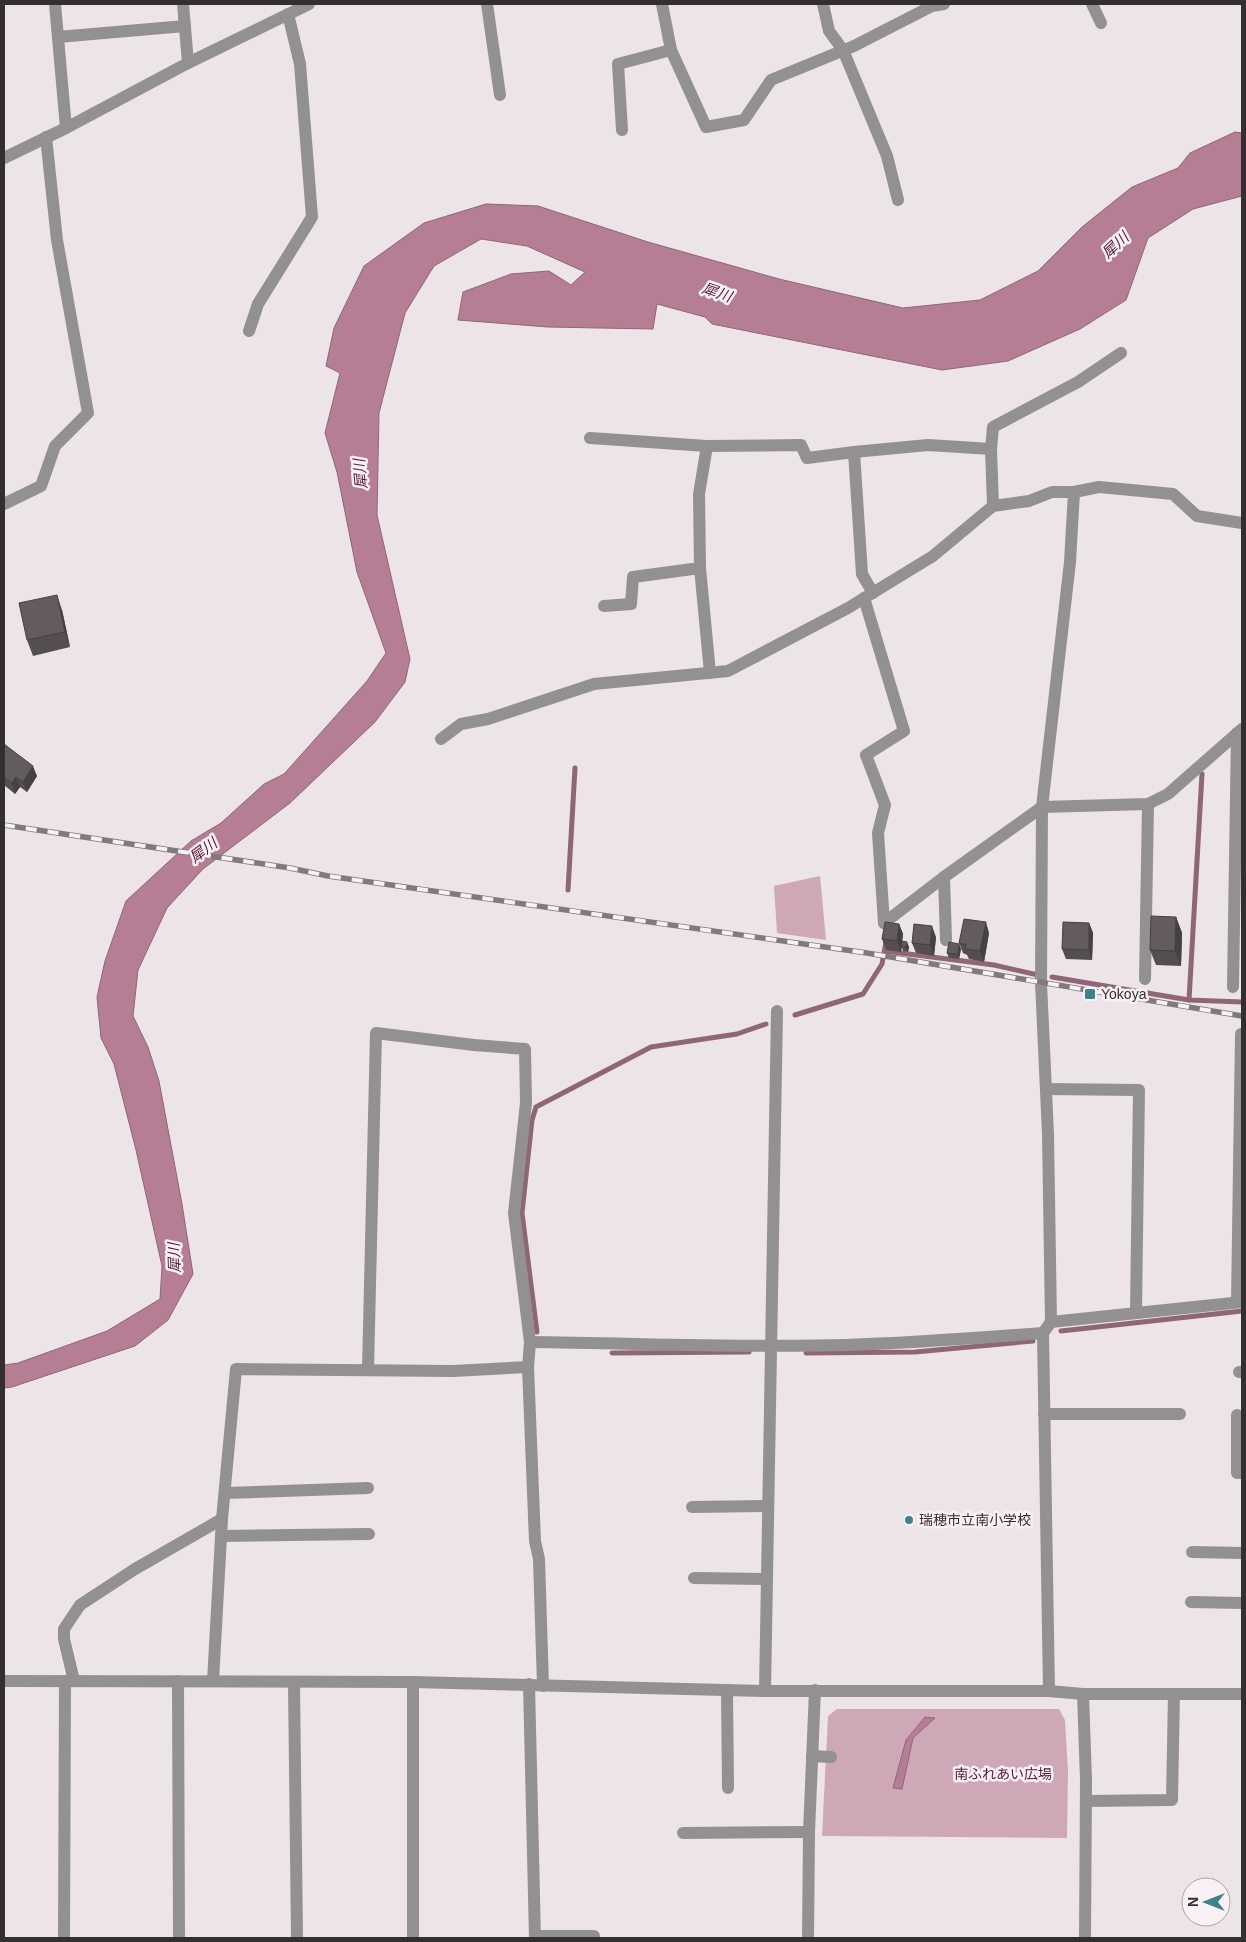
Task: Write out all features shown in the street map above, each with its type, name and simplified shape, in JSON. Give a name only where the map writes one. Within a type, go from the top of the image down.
[{"type":"street","points":[[55,4],[66,128]]},
{"type":"street","points":[[183,4],[188,62]]},
{"type":"street","points":[[4,158],[66,128],[188,62],[309,4]]},
{"type":"street","points":[[487,4],[500,95]]},
{"type":"street","points":[[662,4],[671,50],[706,127],[744,120],[771,80],[843,50],[932,6],[944,4]]},
{"type":"street","points":[[823,4],[829,31],[843,50],[887,156],[898,200]]},
{"type":"street","points":[[1092,4],[1101,23]]},
{"type":"street","points":[[249,331],[258,304],[312,216],[300,64],[288,14]]},
{"type":"street","points":[[58,37],[185,26]]},
{"type":"street","points":[[622,130],[618,64],[671,50]]},
{"type":"street","points":[[4,504],[41,486],[55,446],[88,413],[57,240],[46,137]]},
{"type":"street","points":[[993,506],[990,449],[993,427],[1078,382],[1121,353]]},
{"type":"street","points":[[590,438],[707,446],[801,445],[806,458],[928,445],[990,449]]},
{"type":"street","points":[[707,446],[699,494],[700,568],[710,673]]},
{"type":"street","points":[[854,452],[862,574],[904,731],[866,755],[885,805],[878,833],[884,922],[1042,807],[1148,804],[1168,794],[1240,731]]},
{"type":"street","points":[[441,739],[461,724],[488,719],[594,684],[728,671],[869,596],[933,556],[993,506],[1029,501],[1052,492],[1074,492],[1099,487],[1173,494],[1197,516],[1242,523]]},
{"type":"street","points":[[1049,1691],[1043,1333],[1051,1322],[1046,1089],[1041,983],[1042,807],[1070,562],[1074,492]]},
{"type":"street","points":[[604,606],[631,604],[633,578],[700,568]]},
{"type":"street","points":[[1233,987],[1240,731]]},
{"type":"street","points":[[1145,979],[1148,804]]},
{"type":"street","points":[[944,877],[946,940]]},
{"type":"street","points":[[765,1691],[777,1012]]},
{"type":"street","points":[[368,1369],[376,1033],[474,1045],[526,1049],[526,1103],[514,1213],[530,1342],[528,1367],[535,1541],[539,1559],[543,1686]]},
{"type":"street","points":[[1051,1322],[1240,1302],[1240,1034],[1242,1034]]},
{"type":"street","points":[[1046,1089],[1139,1090],[1136,1312]]},
{"type":"street","points":[[530,1342],[772,1346],[931,1341],[1043,1333]]},
{"type":"street","points":[[213,1681],[222,1519],[236,1369],[453,1371],[528,1367]]},
{"type":"street","points":[[1044,1414],[1180,1414]]},
{"type":"street","points":[[1237,1415],[1237,1473],[1242,1473]]},
{"type":"street","points":[[225,1493],[368,1488]]},
{"type":"street","points":[[692,1507],[768,1506]]},
{"type":"street","points":[[64,1938],[70,1681],[64,1629],[80,1605],[135,1569],[222,1519]]},
{"type":"street","points":[[221,1536],[369,1534]]},
{"type":"street","points":[[1192,1552],[1242,1553]]},
{"type":"street","points":[[694,1578],[766,1579]]},
{"type":"street","points":[[1191,1602],[1242,1603]]},
{"type":"street","points":[[4,1681],[413,1682],[765,1691],[1049,1691],[1083,1694],[1242,1694]]},
{"type":"street","points":[[178,1681],[179,1938]]},
{"type":"street","points":[[294,1682],[297,1938]]},
{"type":"street","points":[[413,1682],[413,1938]]},
{"type":"street","points":[[529,1684],[535,1937],[594,1936],[594,1938]]},
{"type":"street","points":[[727,1690],[728,1788]]},
{"type":"street","points":[[808,1938],[815,1690]]},
{"type":"street","points":[[1083,1694],[1086,1801],[1085,1938]]},
{"type":"street","points":[[1086,1801],[1172,1800],[1174,1694]]},
{"type":"street","points":[[812,1756],[831,1757]]},
{"type":"street","points":[[683,1833],[810,1832]]},
{"type":"green space","points":[[820,876],[826,940],[777,933],[774,886]]},
{"type":"green space","name":"南ふれあい広場","points":[[837,1709],[1059,1709],[1065,1720],[1068,1771],[1067,1838],[822,1836],[828,1716]]},
{"type":"water","name":"犀川","points":[[1235,132],[1242,133],[1242,196],[1193,209],[1148,238],[1126,300],[1080,329],[1008,361],[942,370],[712,324],[705,317],[657,304],[653,329],[548,327],[458,320],[463,292],[511,274],[549,271],[571,285],[585,272],[527,246],[481,239],[434,266],[405,313],[379,413],[377,515],[410,659],[405,682],[375,722],[290,803],[203,869],[167,908],[138,970],[133,1016],[148,1047],[159,1081],[193,1274],[168,1320],[135,1346],[4,1388],[4,1365],[18,1363],[107,1331],[160,1299],[162,1266],[136,1150],[114,1064],[101,1038],[97,997],[105,961],[126,901],[191,841],[221,823],[264,784],[284,774],[367,681],[386,653],[357,572],[337,472],[325,433],[340,373],[326,366],[334,328],[364,266],[424,223],[486,204],[538,206],[648,242],[779,279],[903,308],[980,300],[1038,271],[1082,227],[1132,187],[1178,168],[1190,153]]},
{"type":"water","points":[[925,1717],[935,1718],[913,1738],[902,1789],[893,1788],[906,1740]]},
{"type":"building","points":[[57,595],[65,632],[27,640],[19,603]]},
{"type":"building","points":[[4,744],[33,766],[23,782],[16,777],[12,783],[4,777]]},
{"type":"building","points":[[1151,916],[1176,917],[1175,951],[1150,950]]},
{"type":"building","points":[[964,919],[986,922],[980,951],[965,949],[966,945],[959,943]]},
{"type":"building","points":[[885,922],[899,924],[897,941],[882,939]]},
{"type":"building","points":[[1063,922],[1089,923],[1089,950],[1062,949]]},
{"type":"building","points":[[914,924],[932,926],[930,945],[912,943]]},
{"type":"building","points":[[902,941],[907,942],[906,947],[901,946]]},
{"type":"building","points":[[949,942],[959,944],[958,954],[947,953]]},
{"type":"waterway","points":[[568,890],[575,768]]},
{"type":"waterway","points":[[1189,1000],[1202,774]]},
{"type":"waterway","points":[[795,1015],[863,994],[882,964],[886,942]]},
{"type":"waterway","points":[[885,951],[994,965],[1038,975]]},
{"type":"waterway","points":[[1052,977],[1189,1000],[1242,1002]]},
{"type":"waterway","points":[[537,1332],[522,1213],[532,1120],[536,1107],[651,1047],[737,1034],[766,1024]]},
{"type":"waterway","points":[[1061,1331],[1242,1311]]},
{"type":"waterway","points":[[806,1353],[915,1352],[1033,1341]]},
{"type":"waterway","points":[[612,1353],[749,1352]]},
{"type":"railway","points":[[4,825],[290,868],[328,876],[867,953],[1242,1016]]},
{"type":"place","name":"Yokoya","points":[[1090,994]]},
{"type":"place","name":"瑞穂市立南小学校","points":[[909,1520]]}]
